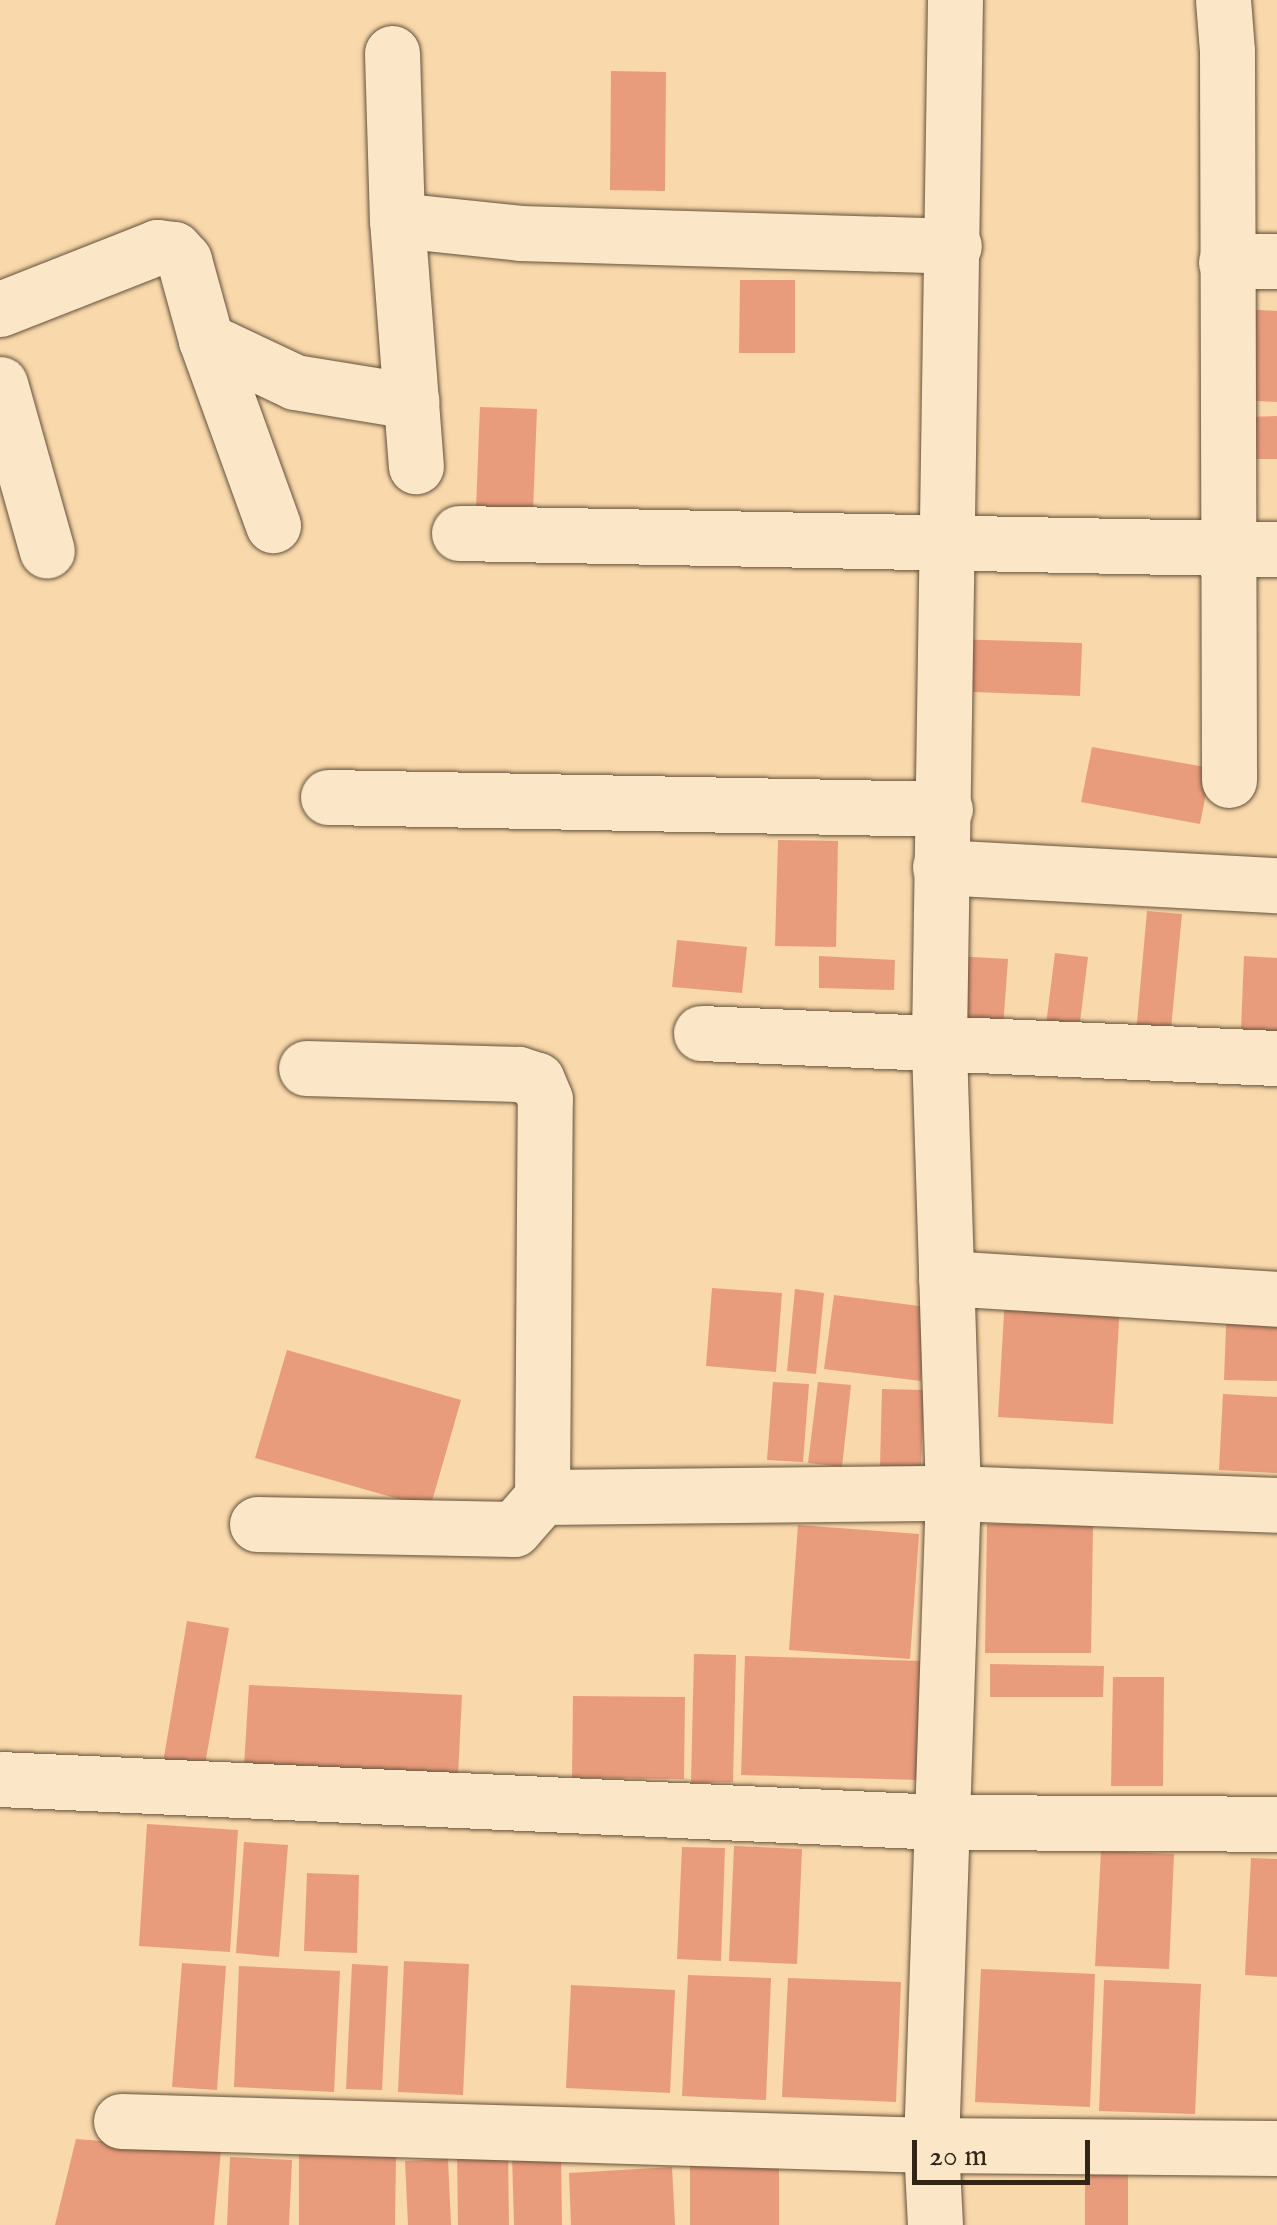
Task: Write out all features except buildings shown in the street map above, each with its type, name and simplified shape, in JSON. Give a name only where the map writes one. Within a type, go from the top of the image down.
[{"type":"street","points":[[935,2225],[932,2145],[953,1493],[940,1040],[940,866],[946,809],[955,0]]},
{"type":"street","points":[[1223,0],[1252,261],[1251,549],[1228,780]]},
{"type":"street","points":[[392,54],[397,220],[416,466]]},
{"type":"street","points":[[397,220],[520,234],[954,246]]},
{"type":"street","points":[[0,309],[157,247],[174,249],[184,260],[206,340],[272,525]]},
{"type":"street","points":[[206,340],[295,382],[411,401]]},
{"type":"street","points":[[0,384],[48,551]]},
{"type":"street","points":[[459,533],[1251,549]]},
{"type":"street","points":[[328,797],[946,809]]},
{"type":"street","points":[[940,866],[1277,886]]},
{"type":"street","points":[[701,1034],[940,1040],[1277,1058]]},
{"type":"street","points":[[256,1524],[514,1529],[542,1497],[545,1099],[537,1080],[518,1074],[306,1068]]},
{"type":"street","points":[[946,1278],[1277,1299]]},
{"type":"street","points":[[542,1497],[953,1493],[1277,1506]]},
{"type":"street","points":[[0,1780],[940,1822],[1277,1824]]},
{"type":"street","points":[[120,2121],[932,2145],[1277,2148]]}]
